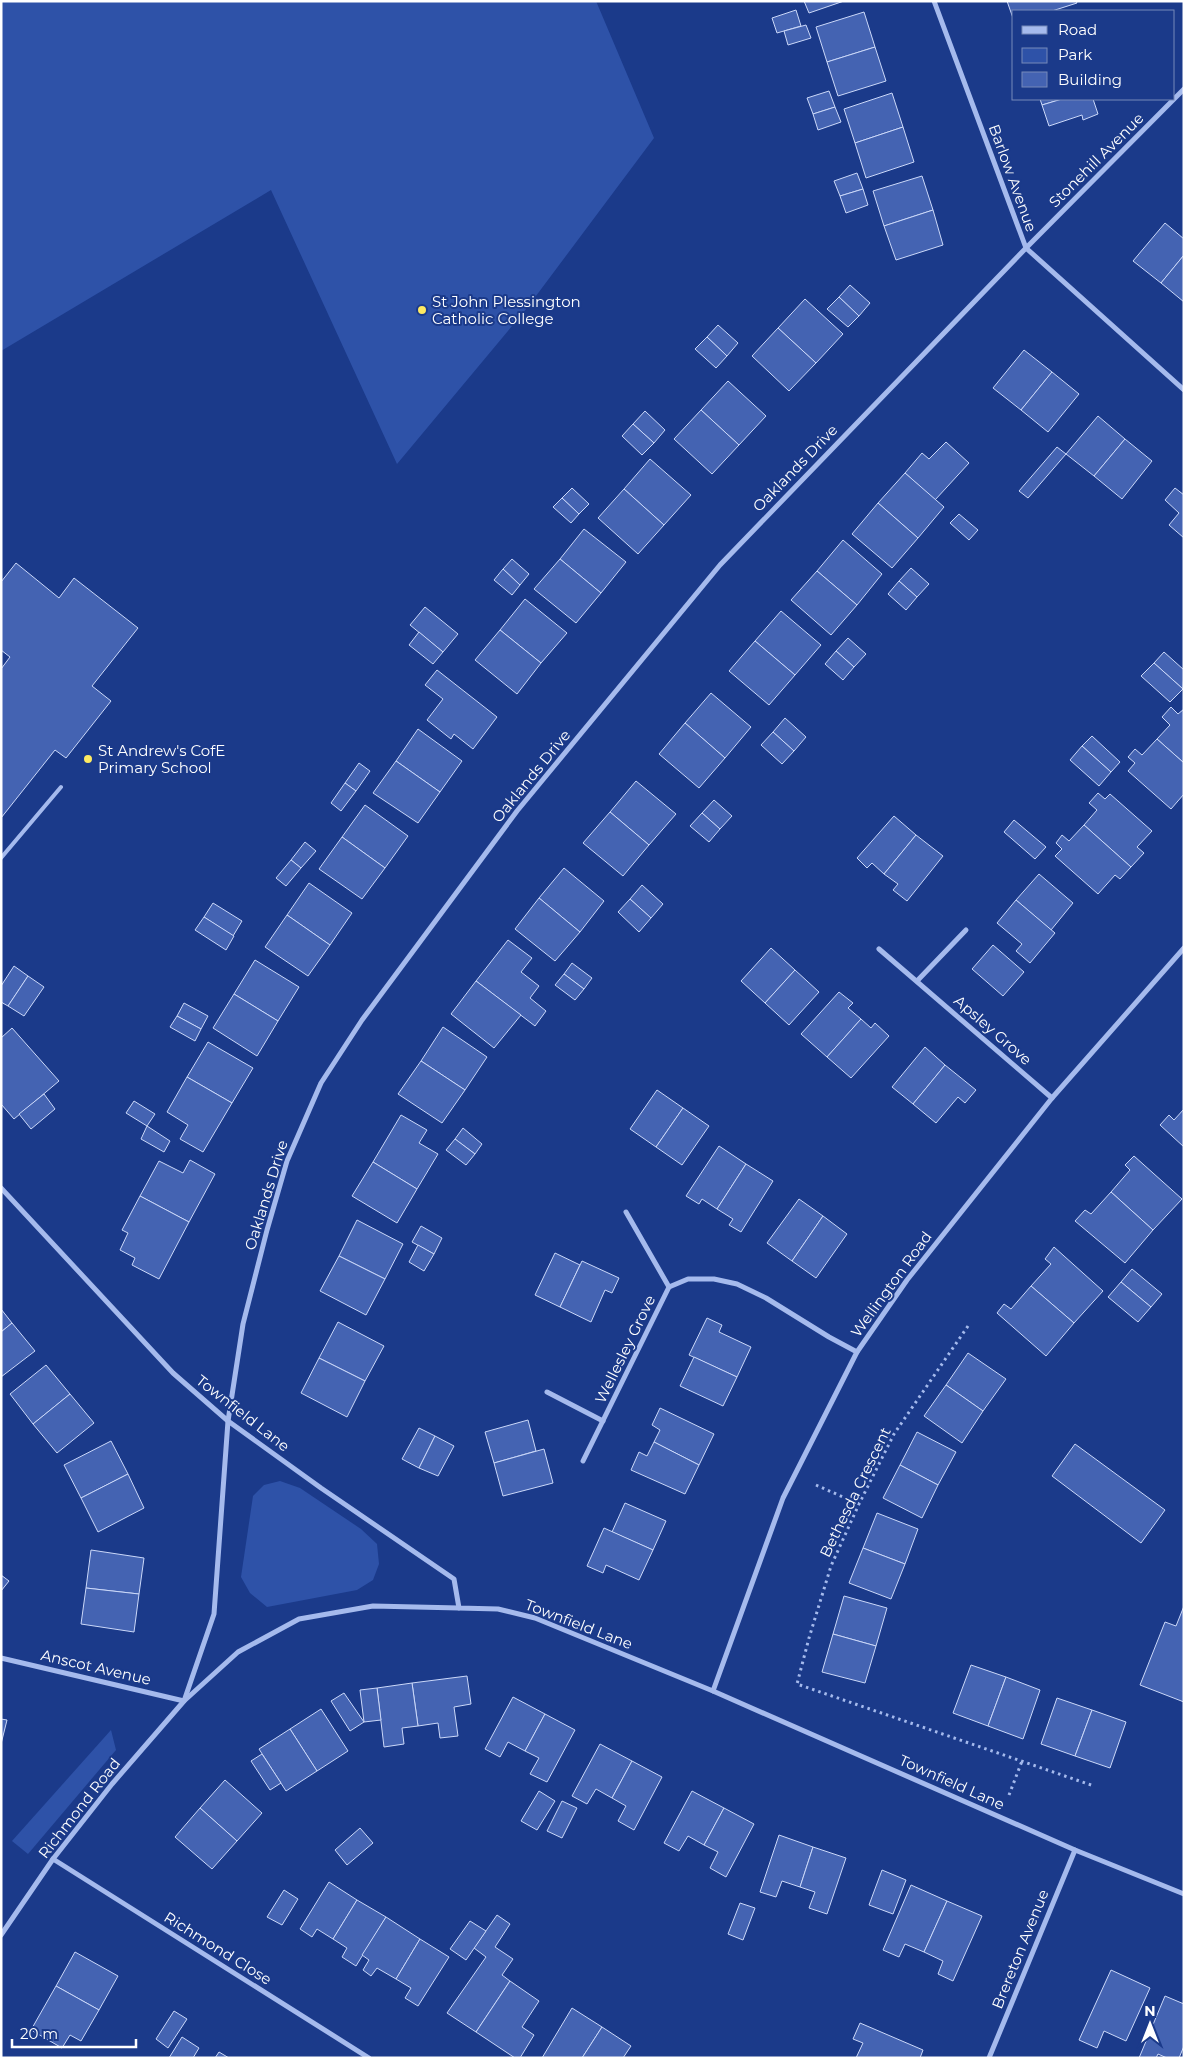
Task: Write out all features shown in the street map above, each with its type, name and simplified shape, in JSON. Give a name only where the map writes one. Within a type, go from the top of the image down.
[{"type":"street","name":"Barlow Avenue","points":[[934,1],[1026,248],[1184,390]]},
{"type":"street","name":"Stonehill Avenue","points":[[1175,98],[1184,89]]},
{"type":"street","name":"Stonehill Avenue","points":[[1026,248],[1173,100]]},
{"type":"street","name":"Oaklands Drive","points":[[228,1421],[244,1324],[267,1230],[287,1161],[322,1083],[362,1020],[517,811],[720,565],[1026,248]]},
{"type":"street","points":[[917,981],[966,930]]},
{"type":"street","name":"Wellington Road","points":[[713,1691],[783,1498],[857,1352],[907,1280],[1052,1098],[1184,948]]},
{"type":"street","name":"Apsley Grove","points":[[879,949],[1052,1098]]},
{"type":"street","name":"Townfield Lane","points":[[1,1188],[173,1373],[228,1421],[454,1579],[458,1608],[498,1609],[535,1618],[713,1691],[1075,1850],[1184,1894]]},
{"type":"street","name":"Wellesley Grove","points":[[626,1212],[668,1288]]},
{"type":"street","name":"Wellesley Grove","points":[[583,1461],[668,1288],[688,1279],[714,1279],[738,1284],[766,1298],[857,1352]]},
{"type":"street","name":"Wellesley Grove","points":[[547,1392],[603,1421]]},
{"type":"street","name":"Richmond Road","points":[[184,1701],[214,1614],[228,1421]]},
{"type":"street","name":"Richmond Road","points":[[1,1935],[53,1859],[112,1784],[184,1701],[238,1652],[299,1619],[374,1606],[458,1608]]},
{"type":"street","name":"Anscot Avenue","points":[[1,1658],[184,1701]]},
{"type":"street","name":"Brereton Avenue","points":[[989,2058],[1075,1850]]},
{"type":"street","name":"Richmond Close","points":[[53,1859],[369,2058]]},
{"type":"lane","points":[[1,858],[61,787]]},
{"type":"path","name":"Bethesda Crescent","points":[[968,1326],[894,1434],[859,1504],[831,1566],[797,1684],[1022,1761]]},
{"type":"path","points":[[795,1475],[859,1504]]},
{"type":"path","points":[[1001,1817],[1022,1761],[1094,1786]]},
{"type":"green space","name":"St John Plessington Catholic College","points":[[1,1],[596,1],[654,138],[527,308],[397,464],[271,190],[1,351]]},
{"type":"green space","points":[[280,1481],[300,1488],[361,1529],[377,1544],[379,1564],[373,1580],[357,1590],[267,1607],[250,1593],[241,1577],[253,1496],[264,1485]]},
{"type":"green space","points":[[111,1730],[116,1750],[28,1854],[12,1841]]},
{"type":"building","points":[[804,1],[844,1],[809,13]]},
{"type":"building","points":[[1007,1],[1076,1],[1077,3],[1055,10],[1012,10],[1012,15]]},
{"type":"building","points":[[796,10],[801,26],[777,33],[772,18]]},
{"type":"building","points":[[864,12],[875,47],[827,62],[816,27]]},
{"type":"building","points":[[806,25],[811,38],[788,45],[784,31]]},
{"type":"building","points":[[875,47],[886,81],[838,96],[827,62]]},
{"type":"building","points":[[829,91],[835,107],[813,114],[807,98]]},
{"type":"building","points":[[892,93],[903,127],[855,143],[844,109]]},
{"type":"building","points":[[1040,100],[1059,100],[1042,105]]},
{"type":"building","points":[[1059,100],[1093,100],[1098,114],[1083,120],[1082,115],[1049,126],[1042,105]]},
{"type":"building","points":[[835,107],[841,122],[818,130],[813,114]]},
{"type":"building","points":[[903,127],[914,162],[866,178],[855,143]]},
{"type":"building","points":[[857,173],[863,189],[840,196],[834,181]]},
{"type":"building","points":[[922,176],[933,210],[884,226],[873,191]]},
{"type":"building","points":[[863,189],[868,205],[846,213],[840,196]]},
{"type":"building","points":[[933,210],[943,245],[896,260],[884,226]]},
{"type":"building","points":[[1165,223],[1184,239],[1184,255],[1161,283],[1133,261]]},
{"type":"building","points":[[1184,255],[1184,302],[1161,283]]},
{"type":"building","points":[[850,285],[870,303],[859,316],[839,297]]},
{"type":"building","points":[[839,297],[859,316],[848,327],[827,309]]},
{"type":"building","points":[[805,299],[843,334],[816,363],[778,328]]},
{"type":"building","points":[[718,325],[738,343],[727,356],[707,337]]},
{"type":"building","points":[[778,328],[816,363],[789,391],[752,356]]},
{"type":"building","points":[[707,337],[727,356],[716,368],[695,349]]},
{"type":"building","points":[[1024,350],[1052,372],[1021,410],[993,388]]},
{"type":"building","points":[[1052,372],[1079,394],[1048,432],[1021,410]]},
{"type":"building","points":[[728,381],[766,416],[739,445],[701,410]]},
{"type":"building","points":[[701,410],[739,445],[712,474],[674,439]]},
{"type":"building","points":[[645,411],[665,430],[654,443],[633,424]]},
{"type":"building","points":[[1098,416],[1125,439],[1094,476],[1066,454]]},
{"type":"building","points":[[633,424],[654,443],[642,455],[622,436]]},
{"type":"building","points":[[1125,439],[1152,461],[1122,499],[1094,476]]},
{"type":"building","points":[[946,442],[969,463],[935,500],[905,473],[922,453],[929,459]]},
{"type":"building","points":[[1057,447],[1066,454],[1028,498],[1019,491]]},
{"type":"building","points":[[650,459],[691,495],[664,525],[624,489]]},
{"type":"building","points":[[905,473],[944,507],[918,538],[878,503]]},
{"type":"building","points":[[572,488],[589,504],[579,514],[562,498]]},
{"type":"building","points":[[1175,488],[1184,495],[1184,538],[1169,525],[1179,513],[1165,500]]},
{"type":"building","points":[[624,489],[664,525],[638,554],[598,518]]},
{"type":"building","points":[[562,498],[579,514],[571,523],[553,507]]},
{"type":"building","points":[[878,503],[918,538],[892,568],[852,534]]},
{"type":"building","points":[[959,514],[978,530],[969,540],[950,523]]},
{"type":"building","points":[[584,529],[626,562],[601,593],[560,559]]},
{"type":"building","points":[[843,540],[882,574],[857,605],[817,571]]},
{"type":"building","points":[[512,559],[529,574],[520,585],[503,569]]},
{"type":"building","points":[[560,559],[601,593],[576,623],[534,589]]},
{"type":"building","points":[[16,563],[59,598],[74,578],[138,628],[92,686],[111,701],[66,758],[55,750],[1,818],[1,669],[10,657],[1,650],[1,582]]},
{"type":"building","points":[[911,568],[929,584],[917,597],[899,581]]},
{"type":"building","points":[[503,569],[520,585],[512,595],[494,580]]},
{"type":"building","points":[[817,571],[857,605],[831,635],[791,600]]},
{"type":"building","points":[[899,581],[917,597],[906,610],[888,594]]},
{"type":"building","points":[[525,599],[567,633],[541,663],[500,630]]},
{"type":"building","points":[[425,607],[458,634],[443,652],[410,625]]},
{"type":"building","points":[[781,611],[821,645],[795,675],[755,641]]},
{"type":"building","points":[[500,630],[541,663],[517,694],[475,660]]},
{"type":"building","points":[[419,632],[443,652],[433,664],[409,645]]},
{"type":"building","points":[[848,638],[866,654],[854,667],[836,651]]},
{"type":"building","points":[[755,641],[795,675],[769,705],[729,671]]},
{"type":"building","points":[[836,651],[854,667],[843,680],[825,664]]},
{"type":"building","points":[[1164,652],[1184,670],[1183,689],[1154,663]]},
{"type":"building","points":[[1154,663],[1183,689],[1170,702],[1141,676]]},
{"type":"building","points":[[437,670],[497,717],[473,749],[454,734],[451,739],[427,720],[443,699],[425,685]]},
{"type":"building","points":[[711,693],[751,727],[725,758],[685,723]]},
{"type":"building","points":[[1171,707],[1178,714],[1184,709],[1184,763],[1157,739],[1170,725],[1162,717]]},
{"type":"building","points":[[785,718],[806,737],[794,751],[773,732]]},
{"type":"building","points":[[685,723],[725,758],[699,788],[659,754]]},
{"type":"building","points":[[418,729],[462,761],[440,792],[396,761]]},
{"type":"building","points":[[773,732],[794,751],[782,764],[761,745]]},
{"type":"building","points":[[1092,736],[1120,762],[1111,772],[1082,746]]},
{"type":"building","points":[[1157,739],[1184,763],[1184,794],[1171,809],[1128,771],[1135,763],[1128,757],[1135,749],[1142,755]]},
{"type":"building","points":[[1082,746],[1111,772],[1099,786],[1070,760]]},
{"type":"building","points":[[396,761],[440,792],[418,823],[373,793]]},
{"type":"building","points":[[359,763],[370,771],[356,791],[345,783]]},
{"type":"building","points":[[636,781],[676,814],[649,845],[610,812]]},
{"type":"building","points":[[345,783],[356,791],[341,811],[331,803]]},
{"type":"building","points":[[1098,793],[1105,799],[1110,794],[1152,831],[1137,847],[1144,853],[1131,867],[1084,825],[1097,810],[1089,803]]},
{"type":"building","points":[[714,800],[732,816],[720,829],[702,813]]},
{"type":"building","points":[[365,805],[408,836],[385,868],[342,837]]},
{"type":"building","points":[[610,812],[649,845],[623,876],[583,843]]},
{"type":"building","points":[[702,813],[720,829],[709,842],[690,826]]},
{"type":"building","points":[[894,816],[916,835],[884,874],[872,863],[867,868],[857,858]]},
{"type":"building","points":[[1014,820],[1046,847],[1035,859],[1004,832]]},
{"type":"building","points":[[1084,825],[1131,867],[1120,879],[1115,875],[1098,894],[1055,856],[1062,849],[1056,843],[1062,835],[1069,841]]},
{"type":"building","points":[[916,835],[943,856],[907,901],[893,890],[898,884],[884,874]]},
{"type":"building","points":[[342,837],[385,868],[362,899],[319,869]]},
{"type":"building","points":[[305,842],[316,851],[301,868],[291,860]]},
{"type":"building","points":[[291,860],[301,868],[286,886],[276,878]]},
{"type":"building","points":[[564,868],[604,901],[580,932],[539,898]]},
{"type":"building","points":[[1039,874],[1073,903],[1051,930],[1016,900]]},
{"type":"building","points":[[309,883],[352,913],[330,945],[287,915]]},
{"type":"building","points":[[642,885],[663,904],[651,918],[630,899]]},
{"type":"building","points":[[539,898],[580,932],[555,961],[515,929]]},
{"type":"building","points":[[630,899],[651,918],[639,932],[618,912]]},
{"type":"building","points":[[1016,900],[1055,933],[1030,963],[1016,951],[1022,944],[997,923]]},
{"type":"building","points":[[213,903],[242,921],[233,936],[204,917]]},
{"type":"building","points":[[287,915],[330,945],[308,976],[265,947]]},
{"type":"building","points":[[204,917],[234,936],[226,950],[195,930]]},
{"type":"building","points":[[508,940],[532,958],[521,972],[539,986],[530,998],[546,1011],[535,1026],[476,981]]},
{"type":"building","points":[[993,945],[1024,972],[1003,996],[972,969]]},
{"type":"building","points":[[771,948],[795,970],[765,1003],[741,981]]},
{"type":"building","points":[[255,960],[299,987],[278,1021],[234,994]]},
{"type":"building","points":[[572,963],[592,978],[584,989],[564,974]]},
{"type":"building","points":[[14,966],[28,976],[8,1006],[1,1002],[1,986]]},
{"type":"building","points":[[795,970],[819,992],[789,1025],[765,1003]]},
{"type":"building","points":[[564,974],[584,989],[575,1000],[555,985]]},
{"type":"building","points":[[28,976],[44,987],[24,1016],[8,1006]]},
{"type":"building","points":[[476,981],[521,1015],[494,1048],[451,1014]]},
{"type":"building","points":[[839,992],[853,1003],[848,1008],[861,1019],[827,1057],[801,1034]]},
{"type":"building","points":[[234,994],[278,1021],[257,1056],[213,1028]]},
{"type":"building","points":[[184,1003],[208,1016],[201,1029],[177,1016]]},
{"type":"building","points":[[177,1016],[201,1029],[195,1041],[170,1027]]},
{"type":"building","points":[[861,1019],[871,1028],[875,1023],[889,1036],[851,1078],[827,1057]]},
{"type":"building","points":[[443,1027],[487,1057],[465,1090],[421,1061]]},
{"type":"building","points":[[12,1028],[59,1081],[14,1119],[1,1104],[1,1038]]},
{"type":"building","points":[[208,1042],[253,1068],[232,1103],[187,1077]]},
{"type":"building","points":[[925,1047],[945,1065],[913,1104],[892,1087]]},
{"type":"building","points":[[421,1061],[465,1090],[442,1123],[398,1094]]},
{"type":"building","points":[[945,1065],[976,1090],[965,1103],[958,1097],[936,1123],[913,1104]]},
{"type":"building","points":[[187,1077],[232,1103],[203,1152],[180,1139],[188,1125],[167,1112]]},
{"type":"building","points":[[657,1090],[683,1108],[656,1147],[630,1129]]},
{"type":"building","points":[[44,1094],[55,1109],[31,1129],[19,1114]]},
{"type":"building","points":[[134,1101],[155,1114],[147,1126],[126,1113]]},
{"type":"building","points":[[683,1108],[709,1126],[682,1165],[656,1147]]},
{"type":"building","points":[[1184,1109],[1184,1147],[1160,1125],[1169,1115],[1174,1120]]},
{"type":"building","points":[[401,1115],[427,1130],[419,1143],[438,1154],[417,1189],[373,1162]]},
{"type":"building","points":[[147,1126],[170,1141],[164,1152],[141,1139]]},
{"type":"building","points":[[463,1128],[482,1144],[475,1154],[455,1139]]},
{"type":"building","points":[[455,1139],[475,1154],[466,1165],[446,1150]]},
{"type":"building","points":[[719,1146],[746,1164],[717,1209],[702,1199],[699,1204],[686,1196]]},
{"type":"building","points":[[1134,1156],[1182,1199],[1153,1230],[1111,1192],[1130,1170],[1125,1165]]},
{"type":"building","points":[[190,1160],[215,1174],[189,1222],[140,1196],[159,1161],[183,1173]]},
{"type":"building","points":[[373,1162],[417,1189],[397,1223],[352,1196]]},
{"type":"building","points":[[746,1164],[773,1181],[741,1232],[729,1225],[733,1219],[717,1209]]},
{"type":"building","points":[[1111,1192],[1153,1230],[1125,1263],[1075,1221],[1085,1210],[1091,1214]]},
{"type":"building","points":[[140,1196],[189,1222],[159,1279],[132,1265],[135,1258],[120,1250],[128,1233],[122,1230]]},
{"type":"building","points":[[799,1199],[823,1216],[792,1261],[767,1243]]},
{"type":"building","points":[[823,1216],[847,1234],[816,1278],[792,1261]]},
{"type":"building","points":[[357,1220],[403,1244],[385,1279],[339,1256]]},
{"type":"building","points":[[421,1226],[442,1238],[434,1254],[412,1242]]},
{"type":"building","points":[[418,1245],[434,1254],[424,1271],[409,1262]]},
{"type":"building","points":[[1054,1247],[1103,1291],[1074,1323],[1031,1286],[1051,1264],[1045,1259]]},
{"type":"building","points":[[555,1253],[580,1265],[560,1307],[535,1295]]},
{"type":"building","points":[[339,1256],[385,1279],[366,1315],[320,1291]]},
{"type":"building","points":[[582,1261],[619,1278],[612,1293],[605,1290],[591,1322],[560,1307]]},
{"type":"building","points":[[1132,1269],[1162,1294],[1151,1307],[1121,1282]]},
{"type":"building","points":[[1121,1282],[1151,1307],[1138,1322],[1108,1297]]},
{"type":"building","points":[[1031,1286],[1074,1323],[1046,1356],[997,1313],[1004,1304],[1011,1309]]},
{"type":"building","points":[[1,1309],[12,1323],[1,1332]]},
{"type":"building","points":[[707,1318],[722,1325],[719,1332],[751,1347],[737,1377],[689,1355]]},
{"type":"building","points":[[338,1322],[384,1346],[365,1381],[319,1358]]},
{"type":"building","points":[[12,1323],[35,1351],[1,1377],[1,1332]]},
{"type":"building","points":[[968,1353],[1006,1379],[983,1411],[946,1385]]},
{"type":"building","points":[[694,1357],[737,1377],[723,1406],[680,1386]]},
{"type":"building","points":[[319,1358],[365,1381],[347,1417],[301,1393]]},
{"type":"building","points":[[46,1365],[70,1394],[33,1424],[10,1394]]},
{"type":"building","points":[[946,1385],[983,1411],[962,1443],[924,1416]]},
{"type":"building","points":[[70,1394],[94,1423],[57,1453],[33,1424]]},
{"type":"building","points":[[660,1408],[714,1434],[699,1465],[654,1442],[660,1430],[652,1425]]},
{"type":"building","points":[[528,1420],[536,1451],[494,1463],[485,1432]]},
{"type":"building","points":[[419,1428],[435,1436],[419,1468],[402,1459]]},
{"type":"building","points":[[917,1432],[956,1452],[938,1485],[900,1465]]},
{"type":"building","points":[[435,1436],[454,1446],[438,1476],[419,1468]]},
{"type":"building","points":[[111,1441],[128,1474],[81,1498],[64,1465]]},
{"type":"building","points":[[654,1442],[699,1465],[685,1494],[631,1470],[639,1452],[647,1456]]},
{"type":"building","points":[[1075,1444],[1165,1510],[1141,1543],[1052,1476]]},
{"type":"building","points":[[544,1449],[553,1483],[503,1496],[494,1463]]},
{"type":"building","points":[[900,1465],[938,1485],[922,1518],[883,1498]]},
{"type":"building","points":[[128,1474],[144,1508],[98,1532],[81,1498]]},
{"type":"building","points":[[625,1503],[666,1521],[653,1550],[612,1532]]},
{"type":"building","points":[[877,1513],[918,1529],[905,1564],[863,1548]]},
{"type":"building","points":[[604,1528],[653,1550],[639,1580],[606,1565],[603,1573],[587,1566]]},
{"type":"building","points":[[863,1548],[905,1564],[891,1599],[849,1583]]},
{"type":"building","points":[[91,1550],[144,1558],[139,1594],[86,1588]]},
{"type":"building","points":[[1,1575],[9,1581],[1,1591]]},
{"type":"building","points":[[86,1588],[139,1594],[134,1632],[81,1624]]},
{"type":"building","points":[[844,1596],[887,1608],[876,1646],[833,1634]]},
{"type":"building","points":[[1184,1606],[1184,1702],[1140,1685],[1165,1622],[1176,1626]]},
{"type":"building","points":[[833,1634],[876,1646],[865,1683],[822,1672]]},
{"type":"building","points":[[971,1665],[1006,1677],[988,1726],[953,1713]]},
{"type":"building","points":[[467,1676],[471,1704],[454,1707],[458,1736],[440,1738],[438,1723],[418,1726],[412,1683]]},
{"type":"building","points":[[1006,1677],[1040,1690],[1023,1739],[988,1726]]},
{"type":"building","points":[[412,1683],[418,1726],[402,1728],[404,1744],[384,1747],[377,1688]]},
{"type":"building","points":[[377,1688],[381,1720],[364,1722],[360,1690]]},
{"type":"building","points":[[344,1693],[364,1722],[350,1731],[331,1701]]},
{"type":"building","points":[[513,1697],[545,1714],[525,1751],[508,1742],[500,1757],[485,1749]]},
{"type":"building","points":[[1057,1698],[1092,1710],[1075,1756],[1041,1744]]},
{"type":"building","points":[[321,1709],[348,1751],[317,1771],[290,1729]]},
{"type":"building","points":[[1092,1710],[1126,1722],[1110,1768],[1075,1756]]},
{"type":"building","points":[[545,1714],[575,1730],[547,1782],[530,1774],[539,1758],[525,1751]]},
{"type":"building","points":[[1,1719],[7,1720],[1,1744]]},
{"type":"building","points":[[290,1729],[317,1771],[286,1791],[259,1749]]},
{"type":"building","points":[[600,1744],[632,1761],[612,1798],[596,1789],[587,1804],[572,1796]]},
{"type":"building","points":[[262,1754],[281,1783],[270,1790],[251,1761]]},
{"type":"building","points":[[632,1761],[662,1777],[634,1830],[618,1821],[626,1806],[612,1798]]},
{"type":"building","points":[[225,1780],[262,1813],[237,1841],[200,1808]]},
{"type":"building","points":[[539,1791],[555,1801],[537,1830],[521,1821]]},
{"type":"building","points":[[692,1791],[724,1808],[704,1845],[688,1836],[679,1851],[664,1843]]},
{"type":"building","points":[[562,1801],[577,1808],[562,1838],[547,1831]]},
{"type":"building","points":[[200,1808],[237,1841],[212,1869],[175,1837]]},
{"type":"building","points":[[724,1808],[754,1824],[726,1877],[710,1868],[718,1852],[704,1845]]},
{"type":"building","points":[[360,1828],[373,1843],[347,1865],[335,1850]]},
{"type":"building","points":[[779,1835],[813,1847],[800,1887],[782,1881],[776,1897],[760,1892]]},
{"type":"building","points":[[813,1847],[846,1858],[827,1914],[809,1908],[815,1892],[800,1887]]},
{"type":"building","points":[[882,1870],[906,1880],[893,1914],[869,1905]]},
{"type":"building","points":[[329,1882],[357,1900],[333,1939],[317,1929],[312,1937],[300,1929]]},
{"type":"building","points":[[911,1885],[947,1901],[924,1952],[905,1944],[899,1957],[883,1950]]},
{"type":"building","points":[[284,1890],[298,1899],[282,1925],[267,1917]]},
{"type":"building","points":[[357,1900],[386,1917],[356,1966],[342,1957],[347,1948],[333,1939]]},
{"type":"building","points":[[947,1901],[982,1916],[953,1981],[938,1974],[943,1961],[924,1952]]},
{"type":"building","points":[[740,1903],[755,1908],[743,1940],[728,1934]]},
{"type":"building","points":[[497,1915],[510,1924],[495,1947],[513,1959],[502,1975],[510,1981],[476,2032],[447,2013],[486,1957],[474,1948]]},
{"type":"building","points":[[386,1917],[420,1939],[396,1979],[377,1968],[371,1976],[363,1970],[369,1960],[362,1955]]},
{"type":"building","points":[[470,1921],[486,1931],[466,1960],[450,1949]]},
{"type":"building","points":[[420,1939],[449,1957],[418,2006],[405,1998],[411,1988],[396,1979]]},
{"type":"building","points":[[75,1952],[118,1976],[99,2010],[56,1986]]},
{"type":"building","points":[[1111,1970],[1150,1988],[1126,2041],[1104,2031],[1097,2048],[1079,2040]]},
{"type":"building","points":[[510,1981],[539,2001],[522,2027],[534,2035],[520,2058],[515,2058],[476,2032]]},
{"type":"building","points":[[56,1986],[99,2010],[81,2041],[70,2035],[62,2048],[31,2030]]},
{"type":"building","points":[[1165,1996],[1184,2004],[1184,2046],[1179,2058],[1167,2058],[1158,2054],[1156,2058],[1139,2058]]},
{"type":"building","points":[[572,2008],[602,2027],[582,2058],[542,2058]]},
{"type":"building","points":[[174,2011],[187,2019],[168,2048],[156,2039]]},
{"type":"building","points":[[860,2023],[923,2050],[920,2058],[856,2058],[863,2043],[853,2039]]},
{"type":"building","points":[[602,2027],[631,2046],[623,2058],[582,2058]]},
{"type":"building","points":[[182,2037],[199,2048],[193,2058],[169,2058]]},
{"type":"building","points":[[219,2052],[229,2058],[215,2058]]},
{"type":"place","name":"St John Plessington Catholic College","points":[[422,310]]},
{"type":"place","name":"St Andrew's CofE Primary School","points":[[88,759]]}]
